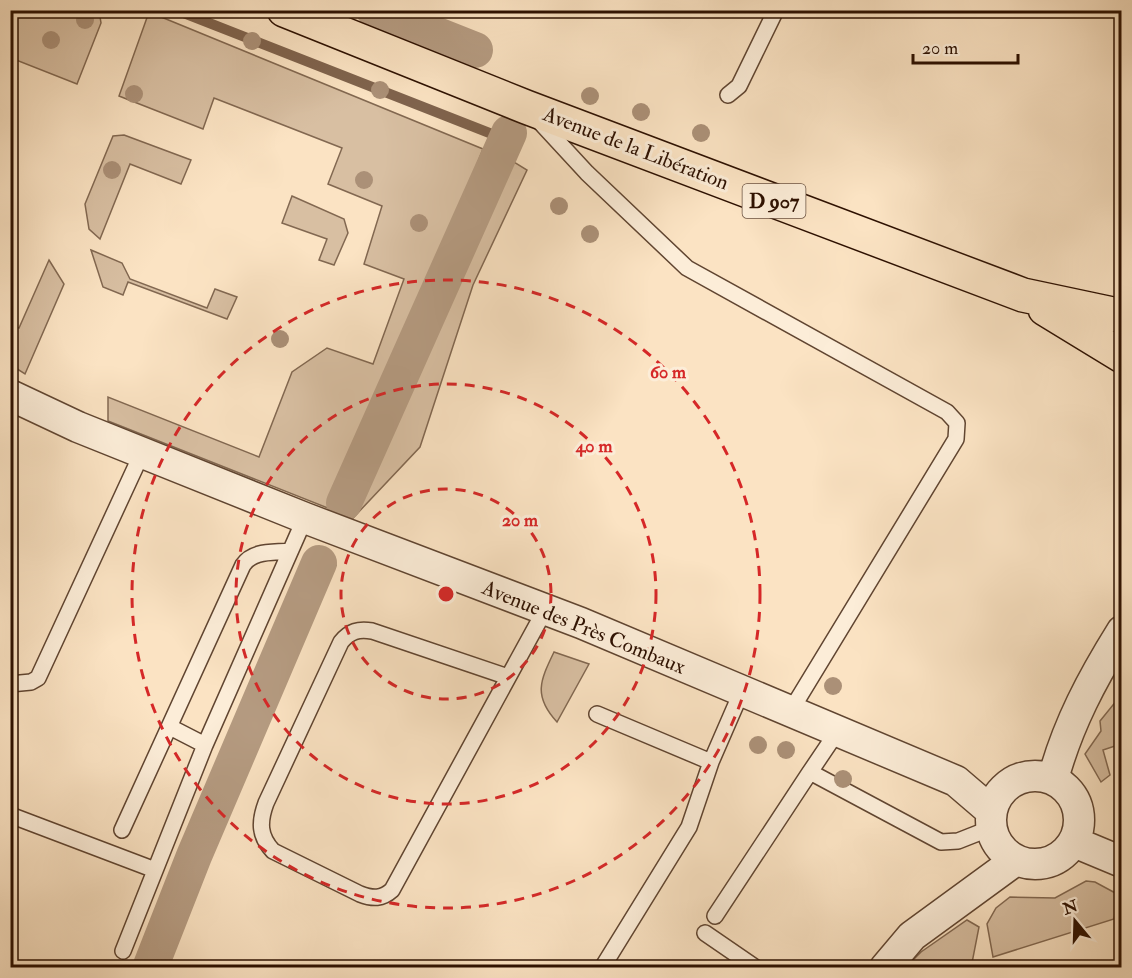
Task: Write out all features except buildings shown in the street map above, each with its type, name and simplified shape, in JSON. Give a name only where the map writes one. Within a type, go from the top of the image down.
[{"type":"main road","name":"Avenue de la Libération","points":[[284,10],[526,107],[1023,295],[1122,316]]},
{"type":"main road","name":"Avenue de la Libération","points":[[1023,295],[1122,356]]},
{"type":"street","name":"Avenue des Près Combaux","points":[[10,395],[78,427],[305,518],[545,610],[956,781],[1014,781]]},
{"type":"street","points":[[1053,779],[1068,728],[1083,695],[1122,631]]},
{"type":"street","points":[[1027,776],[1053,779],[1065,787],[1075,799],[1080,813],[1079,828],[1074,842],[1065,853],[1053,861],[1040,864],[1016,860],[1000,847],[991,820],[996,799],[1014,781],[1027,776]]},
{"type":"street","name":"Avenue des Près Combaux","points":[[956,781],[991,820]]},
{"type":"street","points":[[1074,842],[1122,862]]},
{"type":"street","points":[[885,968],[912,936],[1016,860]]},
{"type":"lane","points":[[728,95],[739,86],[776,10]]},
{"type":"lane","points":[[526,107],[587,172],[663,248],[687,268],[946,412],[957,423],[956,439],[790,712]]},
{"type":"lane","points":[[10,684],[31,682],[38,678],[142,453]]},
{"type":"lane","points":[[123,951],[205,745],[305,518]]},
{"type":"lane","points":[[122,830],[248,558],[255,554],[290,551]]},
{"type":"lane","points":[[508,677],[372,631],[359,629],[348,634],[341,642],[266,803],[261,818],[266,843],[273,851],[360,894],[369,898],[385,896],[392,890],[545,610]]},
{"type":"lane","points":[[602,968],[689,827],[711,762],[741,693]]},
{"type":"lane","points":[[597,714],[711,762]]},
{"type":"lane","points":[[170,727],[205,745]]},
{"type":"lane","points":[[715,916],[837,732]]},
{"type":"lane","points":[[810,772],[941,842],[958,841],[991,820]]},
{"type":"lane","points":[[10,815],[155,870]]},
{"type":"lane","points":[[705,933],[756,968]]},
{"type":"shaded area","points":[[10,11],[99,11],[101,23],[77,84],[11,58]]},
{"type":"shaded area","points":[[149,12],[483,149],[412,330],[421,335],[504,156],[527,170],[473,285],[420,447],[353,518],[108,421],[108,397],[259,457],[292,372],[327,348],[373,364],[404,279],[364,264],[382,206],[328,184],[342,148],[214,98],[203,129],[119,96]]},
{"type":"shaded area","points":[[124,135],[191,160],[181,184],[130,164],[100,239],[89,229],[85,204],[113,136]]},
{"type":"shaded area","points":[[292,196],[344,219],[348,233],[334,265],[319,260],[327,239],[282,223]]},
{"type":"shaded area","points":[[91,250],[122,263],[130,279],[207,308],[215,289],[237,297],[227,319],[128,282],[123,295],[103,287]]},
{"type":"shaded area","points":[[49,260],[64,284],[25,374],[11,365],[11,325],[19,328]]},
{"type":"shaded area","points":[[311,553],[336,565],[210,856],[184,843]]},
{"type":"shaded area","points":[[554,652],[589,664],[557,722],[544,704],[541,688]]},
{"type":"shaded area","points":[[1121,695],[1121,744],[1103,750],[1110,775],[1101,782],[1085,754],[1101,731],[1100,721]]},
{"type":"shaded area","points":[[1086,881],[1095,882],[1119,895],[1114,919],[993,957],[987,924],[996,908],[1010,897],[1055,898]]},
{"type":"shaded area","points":[[967,920],[979,927],[972,963],[960,967],[906,967],[921,952]]},
{"type":"waterway","points":[[176,10],[492,134],[505,145]]},
{"type":"waterway","points":[[374,10],[475,50]]},
{"type":"waterway","points":[[344,503],[509,133]]},
{"type":"waterway","points":[[150,968],[194,856],[319,563]]}]
